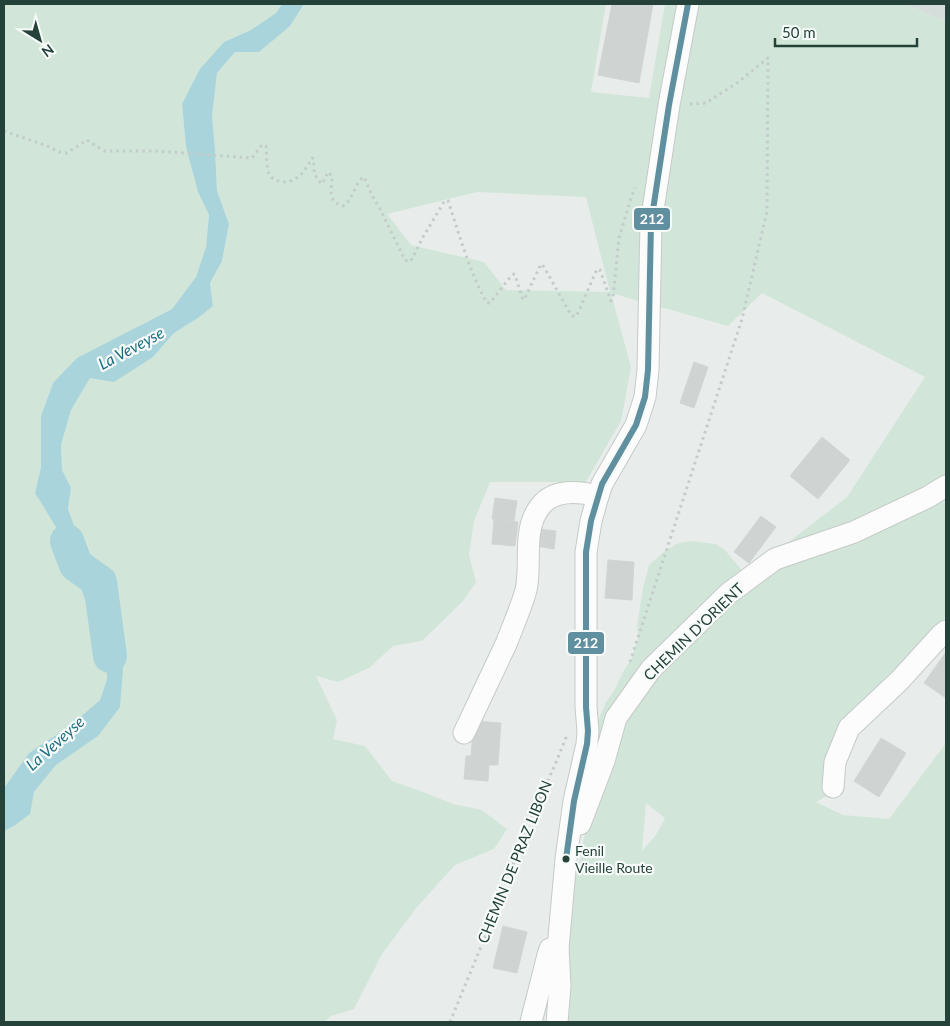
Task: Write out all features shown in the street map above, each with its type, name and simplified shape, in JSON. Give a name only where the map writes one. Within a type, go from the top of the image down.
[{"type":"street","points":[[557,1022],[560,986],[558,948],[566,859],[574,801],[587,744],[588,731],[586,708],[586,552],[591,521],[602,484],[636,426],[645,396],[648,370],[651,223],[669,105],[688,4]]},
{"type":"street","name":"CHEMIN D'ORIENT","points":[[566,859],[604,761],[616,718],[652,669],[728,594],[775,559],[854,532],[928,497],[946,486]]},
{"type":"street","points":[[464,734],[515,623],[526,589],[532,520],[539,507],[552,497],[569,492],[598,496]]},
{"type":"street","points":[[833,787],[835,762],[849,728],[899,681],[946,631]]},
{"type":"street","points":[[532,1022],[550,949],[558,948]]},
{"type":"path","points":[[627,671],[742,320],[767,211],[768,58],[737,83],[706,103],[669,105]]},
{"type":"path","points":[[4,131],[50,147],[58,152],[67,153],[87,140],[104,151],[252,158],[262,145],[266,146],[268,172],[272,178],[289,182],[305,171],[312,158],[314,159],[313,171],[320,183],[322,184],[328,172],[332,176],[330,188],[332,198],[337,204],[343,206],[346,204],[358,182],[364,177],[405,260],[409,262],[422,237],[447,200],[477,284],[488,303],[514,274],[524,300],[541,264],[544,266],[571,314],[575,317],[597,269],[600,270],[611,301],[619,238],[632,195],[638,182],[658,175]]},
{"type":"path","name":"CHEMIN DE PRAZ LIBON","points":[[450,1022],[501,898],[525,831],[568,731]]},
{"type":"shaded area","points":[[904,4],[946,4],[946,22]]},
{"type":"green space","points":[[4,4],[282,4],[276,13],[251,30],[224,42],[182,104],[186,147],[198,192],[209,215],[206,247],[196,277],[172,309],[140,325],[53,383],[41,416],[41,467],[35,493],[59,532],[71,560],[107,667],[107,679],[100,700],[71,725],[29,753],[4,788]]},
{"type":"green space","points":[[304,4],[606,4],[591,92],[649,98],[665,4],[904,4],[946,22],[946,631],[849,728],[833,787],[825,797],[816,802],[843,815],[889,819],[946,743],[946,1022],[547,1022],[573,877],[582,855],[598,746],[599,734],[597,723],[606,702],[631,660],[638,638],[637,626],[649,565],[666,550],[679,543],[692,541],[715,544],[724,549],[746,575],[847,497],[925,377],[762,293],[728,326],[611,293],[631,367],[621,421],[586,482],[490,482],[474,521],[469,555],[476,582],[462,602],[422,641],[393,646],[369,668],[338,682],[316,676],[337,720],[333,739],[365,746],[392,781],[453,804],[482,810],[507,829],[494,849],[455,865],[417,907],[382,954],[354,1009],[331,1016],[324,1022],[4,1022],[4,831],[29,814],[34,792],[56,765],[98,736],[124,656],[106,615],[68,509],[71,488],[62,471],[61,445],[71,410],[90,377],[153,357],[174,333],[213,306],[210,283],[222,261],[229,224],[217,191],[212,116],[217,73],[235,52],[290,26]],"holes":[[[477,192],[586,197],[610,292],[506,290],[484,262],[411,245],[387,214]],[[646,803],[665,818],[656,835],[642,851]]]},
{"type":"water","points":[[282,4],[304,4],[290,26],[259,52],[235,52],[217,73],[212,116],[217,191],[229,224],[222,261],[210,283],[213,306],[174,333],[153,357],[114,382],[90,378],[71,410],[61,445],[62,470],[71,488],[68,509],[106,615],[124,656],[120,707],[98,736],[56,765],[34,792],[30,814],[4,831],[4,788],[29,753],[71,725],[100,700],[107,679],[107,667],[71,560],[59,532],[35,493],[41,467],[41,416],[53,383],[77,358],[172,309],[196,277],[206,247],[209,215],[198,192],[186,147],[182,104],[200,69],[224,42],[251,30],[276,13]]},
{"type":"building","points":[[612,4],[653,4],[639,83],[598,75]]},
{"type":"building","points":[[694,362],[708,367],[694,408],[680,403]]},
{"type":"building","points":[[822,437],[850,460],[818,499],[790,476]]},
{"type":"building","points":[[495,498],[517,501],[514,521],[492,519]]},
{"type":"building","points":[[761,516],[776,527],[749,563],[734,552]]},
{"type":"building","points":[[494,519],[518,522],[515,546],[492,544]]},
{"type":"building","points":[[538,529],[556,531],[554,549],[536,546]]},
{"type":"building","points":[[608,560],[634,562],[632,600],[605,598]]},
{"type":"building","points":[[946,652],[946,698],[924,683]]},
{"type":"building","points":[[474,721],[501,723],[498,765],[489,765],[488,781],[464,779],[466,756],[471,756]]},
{"type":"building","points":[[881,738],[906,753],[879,797],[854,781]]},
{"type":"building","points":[[503,926],[527,932],[517,973],[493,968]]},
{"type":"waterway","name":"La Veveyse","points":[[67,541],[76,565],[100,582],[110,656]]},
{"type":"transit line","name":"212","points":[[566,859],[574,801],[587,744],[588,731],[586,707],[586,552],[591,521],[602,484],[636,425],[645,397],[648,370],[651,223],[669,105],[688,4]]},
{"type":"place","name":"Fenil Vieille Route","points":[[566,859]]}]
